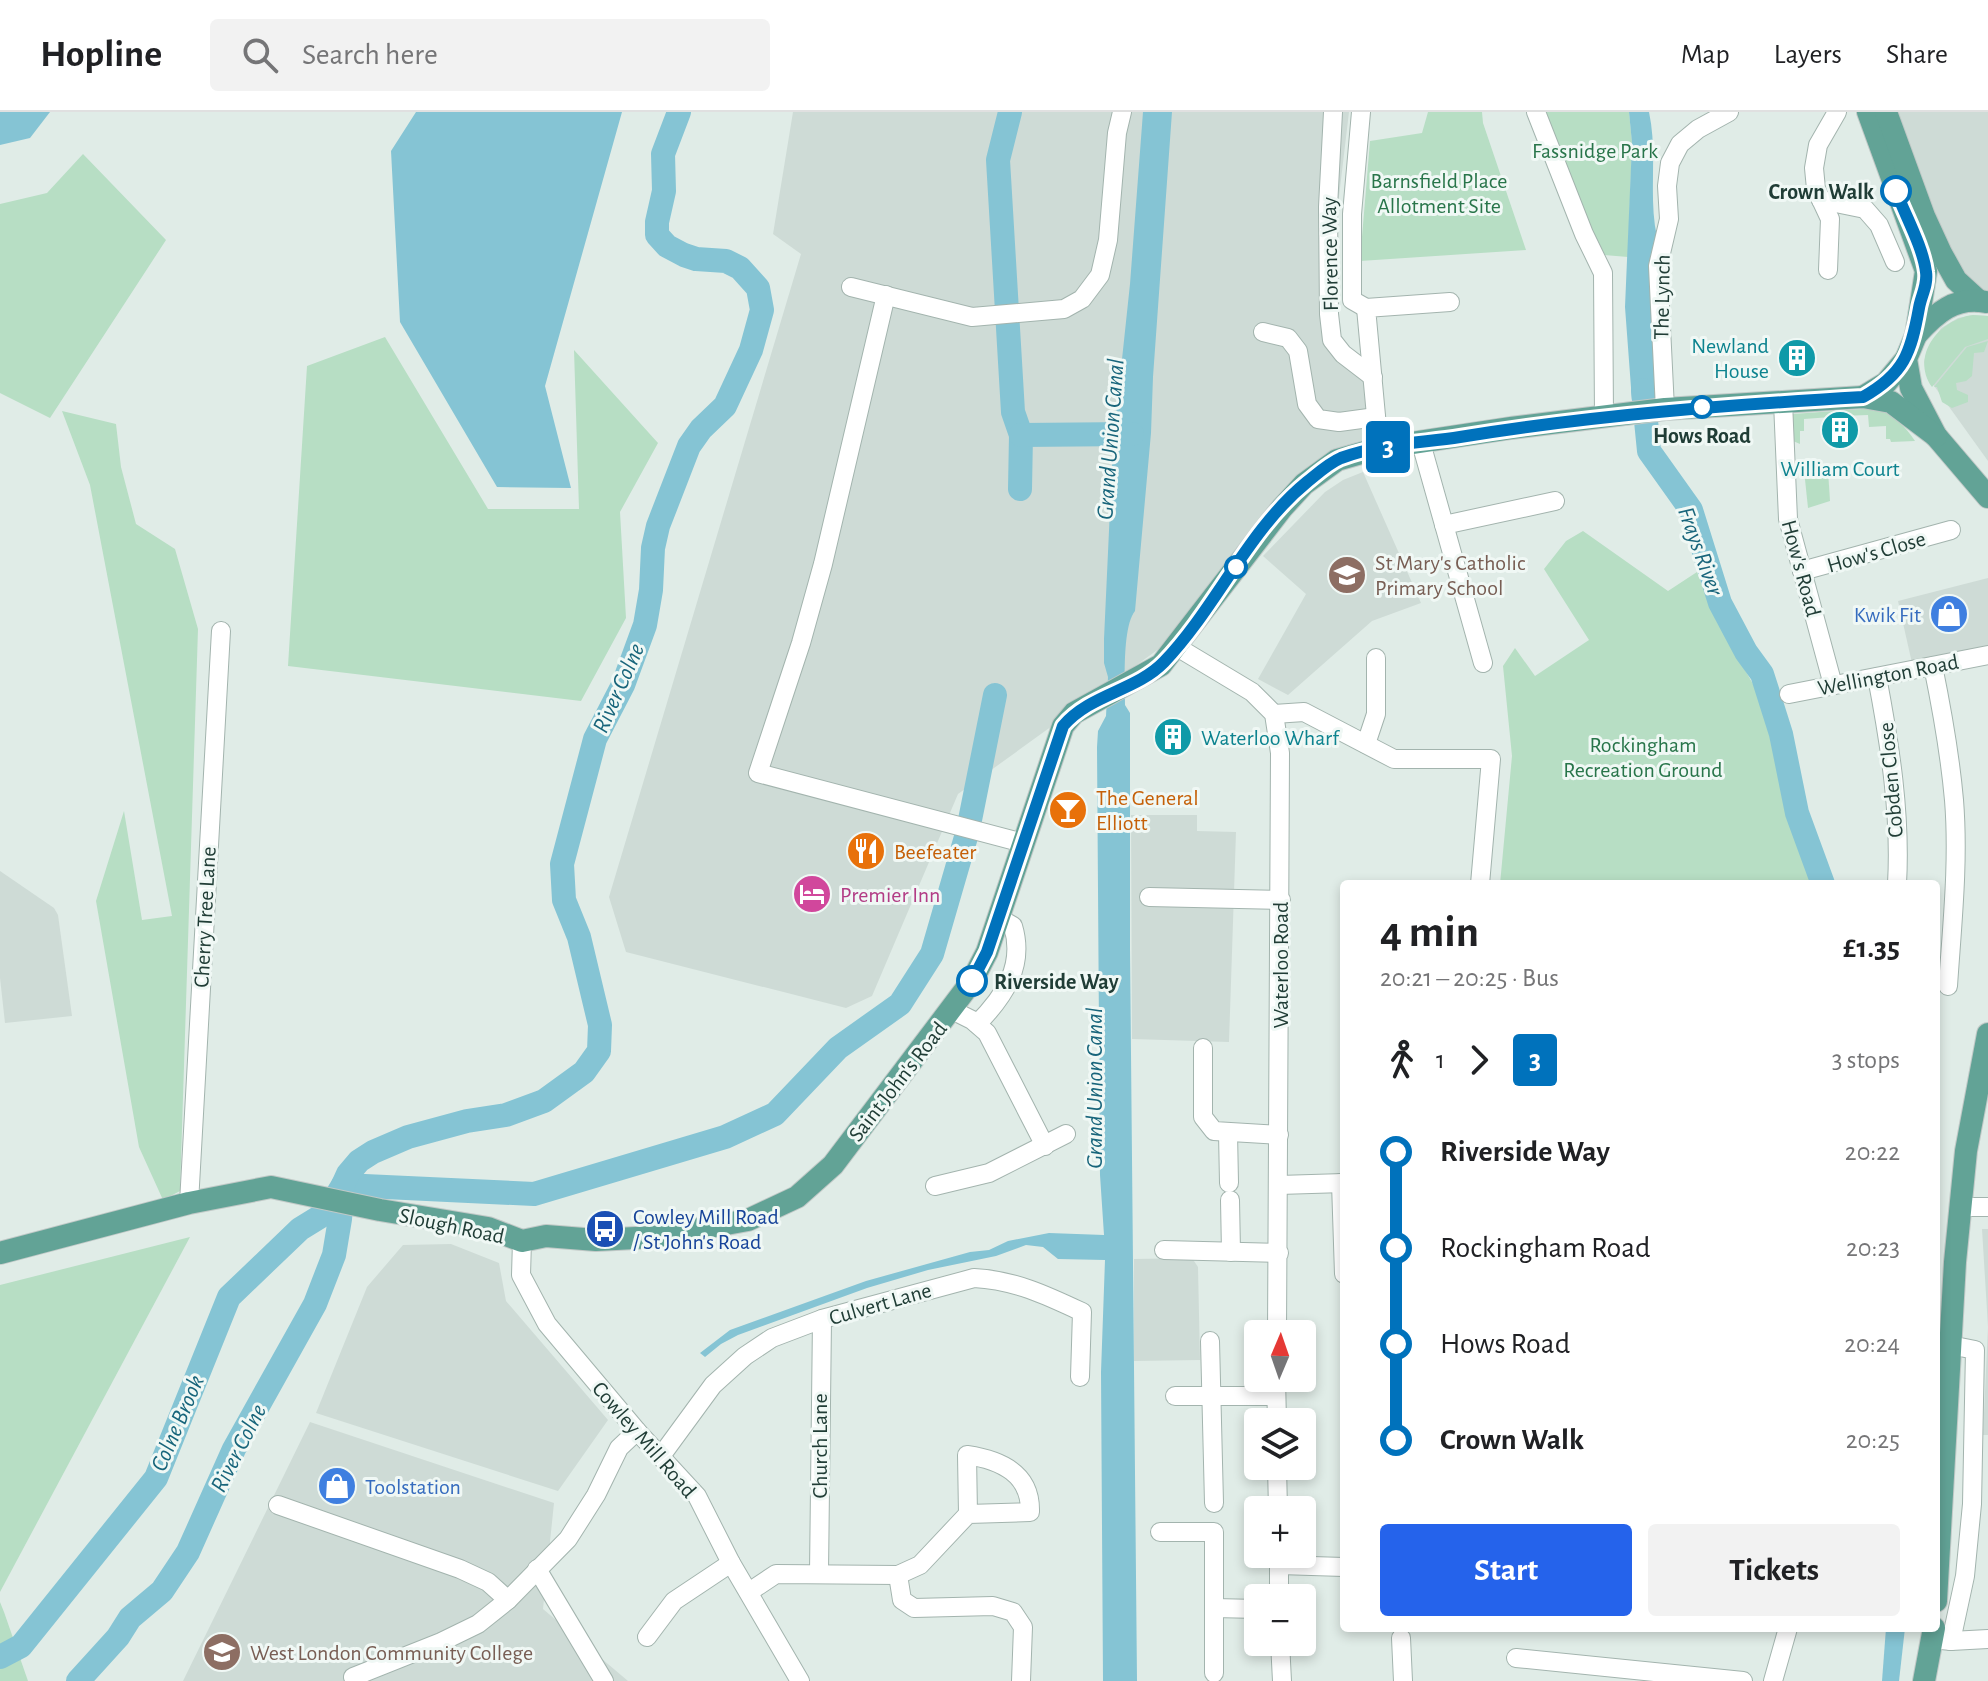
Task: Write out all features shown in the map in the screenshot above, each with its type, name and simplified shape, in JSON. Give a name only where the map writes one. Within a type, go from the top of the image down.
[{"type":"main road","points":[[1863,397],[1886,383],[1906,359],[1916,335],[1926,271],[1868,112]]},
{"type":"main road","points":[[1886,112],[1941,253],[1956,280],[1984,302]]},
{"type":"main road","points":[[1916,335],[1945,308],[1962,301],[1984,302]]},
{"type":"main road","points":[[1906,359],[1914,397],[1936,436],[1988,497]]},
{"type":"main road","name":"Saint John's Road","points":[[522,1241],[546,1236],[628,1240],[705,1230],[748,1220],[797,1197],[833,1165],[952,1010],[987,952],[1063,726],[1074,713],[1161,665],[1257,538],[1304,484],[1337,460],[1379,448],[1661,410],[1863,397]]},
{"type":"main road","points":[[1863,397],[1891,402],[1936,436]]},
{"type":"main road","points":[[1940,1528],[1960,1207],[1966,1151],[1988,1034]]},
{"type":"main road","name":"Slough Road","points":[[0,1253],[189,1203],[271,1187],[488,1228],[522,1241]]},
{"type":"main road","points":[[1924,1681],[1939,1636]]},
{"type":"street","points":[[851,287],[972,317],[1064,309],[1082,299],[1100,275],[1108,240],[1117,133],[1122,112]]},
{"type":"street","name":"Florence Way","points":[[1333,112],[1328,207],[1332,340],[1343,354],[1373,377]]},
{"type":"street","points":[[1361,112],[1350,262],[1352,300],[1366,308],[1450,302]]},
{"type":"street","points":[[1536,112],[1584,234],[1603,273],[1613,416]]},
{"type":"street","name":"The Lynch","points":[[1661,410],[1658,266],[1669,219],[1667,186],[1670,163],[1680,144],[1698,129],[1729,112]]},
{"type":"street","points":[[1828,270],[1830,219],[1814,175],[1821,139],[1837,112]]},
{"type":"street","points":[[1821,200],[1865,209],[1879,225],[1895,262]]},
{"type":"street","points":[[886,295],[823,564],[801,643],[758,773],[1023,843]]},
{"type":"street","points":[[1366,308],[1379,448]]},
{"type":"street","points":[[1263,332],[1288,338],[1298,351],[1307,404],[1318,419],[1339,422],[1376,417]]},
{"type":"street","name":"How's Road","points":[[1783,402],[1787,510],[1833,685]]},
{"type":"street","points":[[1421,443],[1483,663]]},
{"type":"street","points":[[1444,525],[1555,501]]},
{"type":"street","name":"How's Close","points":[[1802,571],[1951,530]]},
{"type":"street","name":"Cherry Tree Lane","points":[[189,1203],[221,631]]},
{"type":"street","points":[[1177,647],[1252,692],[1274,714],[1304,712],[1394,759],[1491,759],[1480,880]]},
{"type":"street","name":"Wellington Road","points":[[1789,694],[1988,655]]},
{"type":"street","points":[[1366,744],[1376,714],[1376,658]]},
{"type":"street","points":[[1933,666],[1945,723],[1954,804],[1955,900],[1948,986]]},
{"type":"street","name":"Cobden Close","points":[[1877,677],[1889,737],[1895,794],[1897,880]]},
{"type":"street","name":"Waterloo Road","points":[[1274,714],[1280,753],[1281,900],[1277,1320]]},
{"type":"street","points":[[1149,897],[1281,900]]},
{"type":"street","points":[[977,1024],[997,1004],[1015,971],[1017,940],[1013,926],[999,918]]},
{"type":"street","points":[[952,1010],[987,1033],[1045,1146]]},
{"type":"street","points":[[1203,1048],[1203,1117],[1214,1131],[1279,1135]]},
{"type":"street","points":[[1228,1132],[1231,1252]]},
{"type":"street","points":[[935,1186],[989,1173],[1066,1134]]},
{"type":"street","points":[[1279,1185],[1340,1183]]},
{"type":"street","points":[[1960,1207],[1988,1207]]},
{"type":"street","name":"Cowley Mill Road","points":[[522,1241],[521,1275],[547,1324],[637,1431],[697,1496],[731,1563],[800,1681]]},
{"type":"street","points":[[1164,1250],[1279,1253]]},
{"type":"street","name":"Culvert Lane","points":[[661,1456],[713,1385],[745,1356],[772,1338],[822,1319],[974,1278],[999,1279],[1025,1286],[1082,1312],[1080,1377]]},
{"type":"street","name":"Church Lane","points":[[819,1573],[822,1319]]},
{"type":"street","points":[[1210,1341],[1214,1503]]},
{"type":"street","points":[[1950,1345],[1975,1350],[1980,1504],[1965,1576],[1939,1636],[1988,1639]]},
{"type":"street","points":[[1175,1396],[1244,1391]]},
{"type":"street","points":[[353,1677],[478,1624],[508,1600],[568,1539],[596,1495],[619,1448],[637,1431]]},
{"type":"street","points":[[278,1505],[460,1569],[488,1582],[508,1600]]},
{"type":"street","points":[[749,1592],[776,1574],[898,1575],[920,1565],[968,1514]]},
{"type":"street","points":[[1160,1532],[1214,1532],[1214,1673]]},
{"type":"street","points":[[647,1637],[674,1601],[731,1563]]},
{"type":"street","points":[[1316,1564],[1340,1567]]},
{"type":"street","points":[[537,1569],[604,1681]]},
{"type":"street","points":[[898,1575],[902,1600],[914,1608],[993,1606],[1013,1612],[1023,1627],[1021,1681]]},
{"type":"street","points":[[1214,1608],[1244,1609]]},
{"type":"street","points":[[1773,1681],[1787,1632]]},
{"type":"street","points":[[1401,1638],[1403,1681]]},
{"type":"street","points":[[1281,1656],[1282,1681]]},
{"type":"street","points":[[1516,1658],[1743,1681]]},
{"type":"shaded area","points":[[793,112],[1349,112],[1323,332],[1371,388],[1372,438],[1356,442],[1302,475],[1167,643],[958,794],[872,996],[846,1008],[626,952],[609,897],[801,254],[773,234]]},
{"type":"shaded area","points":[[1888,112],[1988,112],[1988,302],[1956,277]]},
{"type":"shaded area","points":[[1988,316],[1988,461],[1927,376],[1924,362],[1927,350],[1941,328],[1958,318]]},
{"type":"shaded area","name":"St Mary's Catholic Primary School","points":[[1363,472],[1421,603],[1372,621],[1288,695],[1258,679],[1306,594],[1263,556],[1325,492]]},
{"type":"shaded area","points":[[1988,578],[1988,658],[1914,672],[1898,601]]},
{"type":"shaded area","points":[[1131,815],[1197,815],[1197,831],[1236,832],[1229,1042],[1132,1039]]},
{"type":"shaded area","points":[[0,871],[54,908],[58,915],[72,1016],[5,1023],[0,978]]},
{"type":"shaded area","points":[[1982,1229],[1988,1229],[1988,1327]]},
{"type":"shaded area","points":[[451,1244],[499,1263],[506,1301],[608,1420],[558,1491],[316,1413],[367,1287],[403,1245]]},
{"type":"shaded area","points":[[1192,1258],[1198,1267],[1200,1360],[1134,1361],[1134,1259]]},
{"type":"shaded area","points":[[1988,1327],[1988,1435],[1983,1435]]},
{"type":"shaded area","points":[[310,1422],[554,1503],[543,1609],[628,1681],[183,1681]]},
{"type":"green space","name":"Barnsfield Place Allotment Site","points":[[1428,112],[1482,112],[1526,250],[1360,261],[1370,141],[1422,133]]},
{"type":"green space","name":"Fassnidge Park","points":[[1535,112],[1629,112],[1632,142],[1628,257],[1592,254]]},
{"type":"green space","points":[[83,154],[166,240],[50,418],[0,393],[0,204],[47,193]]},
{"type":"green space","points":[[1973,315],[1988,316],[1988,339],[1965,347],[1932,387],[1924,363],[1932,340],[1950,323]]},
{"type":"green space","points":[[385,337],[488,509],[579,509],[574,350],[658,443],[620,512],[626,618],[581,701],[288,666],[307,366]]},
{"type":"green space","points":[[1988,341],[1984,352],[1974,353],[1972,376],[1956,383],[1957,390],[1968,395],[1968,402],[1952,408],[1942,402],[1937,387],[1934,387],[1967,347]]},
{"type":"green space","points":[[1876,408],[1898,422],[1915,441],[1891,442],[1886,439],[1886,426],[1869,427],[1868,415],[1841,416],[1842,429],[1832,429],[1831,417],[1804,419],[1800,444],[1793,441],[1793,414]]},
{"type":"green space","points":[[62,411],[116,424],[121,467],[136,524],[175,549],[198,629],[180,1191],[163,1200],[139,1147],[96,901],[124,811],[142,920],[172,916],[90,485]]},
{"type":"green space","points":[[1804,470],[1828,470],[1830,501],[1808,508]]},
{"type":"green space","name":"Rockingham Recreation Ground","points":[[1583,531],[1668,591],[1697,572],[1717,622],[1760,696],[1811,880],[1500,880],[1512,756],[1503,666],[1515,648],[1535,676],[1589,640],[1544,569],[1566,541]]},
{"type":"green space","points":[[190,1237],[0,1592],[0,1285]]},
{"type":"green space","points":[[0,1602],[4,1612],[28,1681],[0,1681]]},
{"type":"water","points":[[0,112],[50,112],[30,138],[0,145]]},
{"type":"water","points":[[416,112],[622,112],[545,386],[571,488],[497,487],[400,322],[391,151]]},
{"type":"water","points":[[1143,112],[1172,112],[1151,433],[1135,611],[1128,629],[1125,670],[1125,705],[1130,713],[1137,1681],[1103,1681],[1101,1372],[1105,1260],[1058,1259],[1043,1247],[1026,1245],[996,1256],[928,1270],[867,1288],[738,1335],[705,1357],[700,1353],[730,1330],[866,1281],[970,1252],[989,1250],[1008,1241],[1049,1233],[1104,1235],[1100,1175],[1097,747],[1098,731],[1106,716],[1108,677],[1104,663],[1104,639],[1113,444],[1130,284]]},
{"type":"water","points":[[1629,112],[1649,112],[1657,237],[1655,396],[1632,401],[1625,307],[1632,143]]},
{"type":"water","points":[[1886,1632],[1905,1632],[1899,1681],[1882,1681]]},
{"type":"waterway","name":"River Colne","points":[[78,1681],[118,1637],[130,1618],[162,1591],[188,1552],[234,1449],[315,1304],[334,1255],[343,1185],[348,1174],[359,1161],[373,1152],[408,1137],[467,1121],[506,1115],[544,1101],[584,1072],[599,1051],[600,1025],[579,937],[564,900],[562,864],[595,739],[623,685],[645,625],[658,526],[689,446],[701,429],[725,406],[751,350],[762,310],[758,288],[740,268],[726,261],[684,255],[667,246],[657,235],[664,191],[663,154],[679,112]]},
{"type":"waterway","name":"River Colne","points":[[1010,112],[998,160],[1013,412],[1021,435],[1020,489]]},
{"type":"waterway","name":"Frays River","points":[[1643,390],[1649,451],[1691,510],[1720,603],[1746,652],[1762,674],[1781,734],[1797,813],[1822,880]]},
{"type":"waterway","name":"Grand Union Canal","points":[[1021,435],[1132,434]]},
{"type":"waterway","name":"River Colne","points":[[0,1657],[21,1646],[156,1478],[229,1297],[300,1229],[326,1213],[343,1185],[534,1194],[725,1137],[775,1114],[838,1048],[900,1004],[932,954],[968,830],[995,695]]},
{"type":"bus line","name":"3","points":[[972,981],[987,952],[1063,726],[1074,713],[1161,665],[1257,538],[1304,484],[1337,460],[1379,448],[1665,409],[1863,397],[1892,378],[1906,359],[1916,335],[1925,289],[1924,264],[1896,191]]},
{"type":"place","name":"Crown Walk","points":[[1896,191]]},
{"type":"place","name":"Newland House","points":[[1797,358]]},
{"type":"place","name":"Hows Road","points":[[1702,407]]},
{"type":"place","name":"William Court","points":[[1840,430]]},
{"type":"place","name":"St Mary's Catholic Primary School","points":[[1347,575]]},
{"type":"place","name":"Kwik Fit","points":[[1949,614]]},
{"type":"place","name":"Waterloo Wharf","points":[[1173,737]]},
{"type":"place","name":"The General Elliott","points":[[1068,810]]},
{"type":"place","name":"Beefeater","points":[[866,851]]},
{"type":"place","name":"Premier Inn","points":[[812,894]]},
{"type":"place","name":"Riverside Way","points":[[972,981]]},
{"type":"place","name":"Cowley Mill Road / St John's Road","points":[[605,1229]]},
{"type":"place","name":"Toolstation","points":[[337,1486]]},
{"type":"place","name":"West London Community College","points":[[222,1652]]},
{"type":"water label","name":"Colne Brook","points":[[177,1423]]}]
